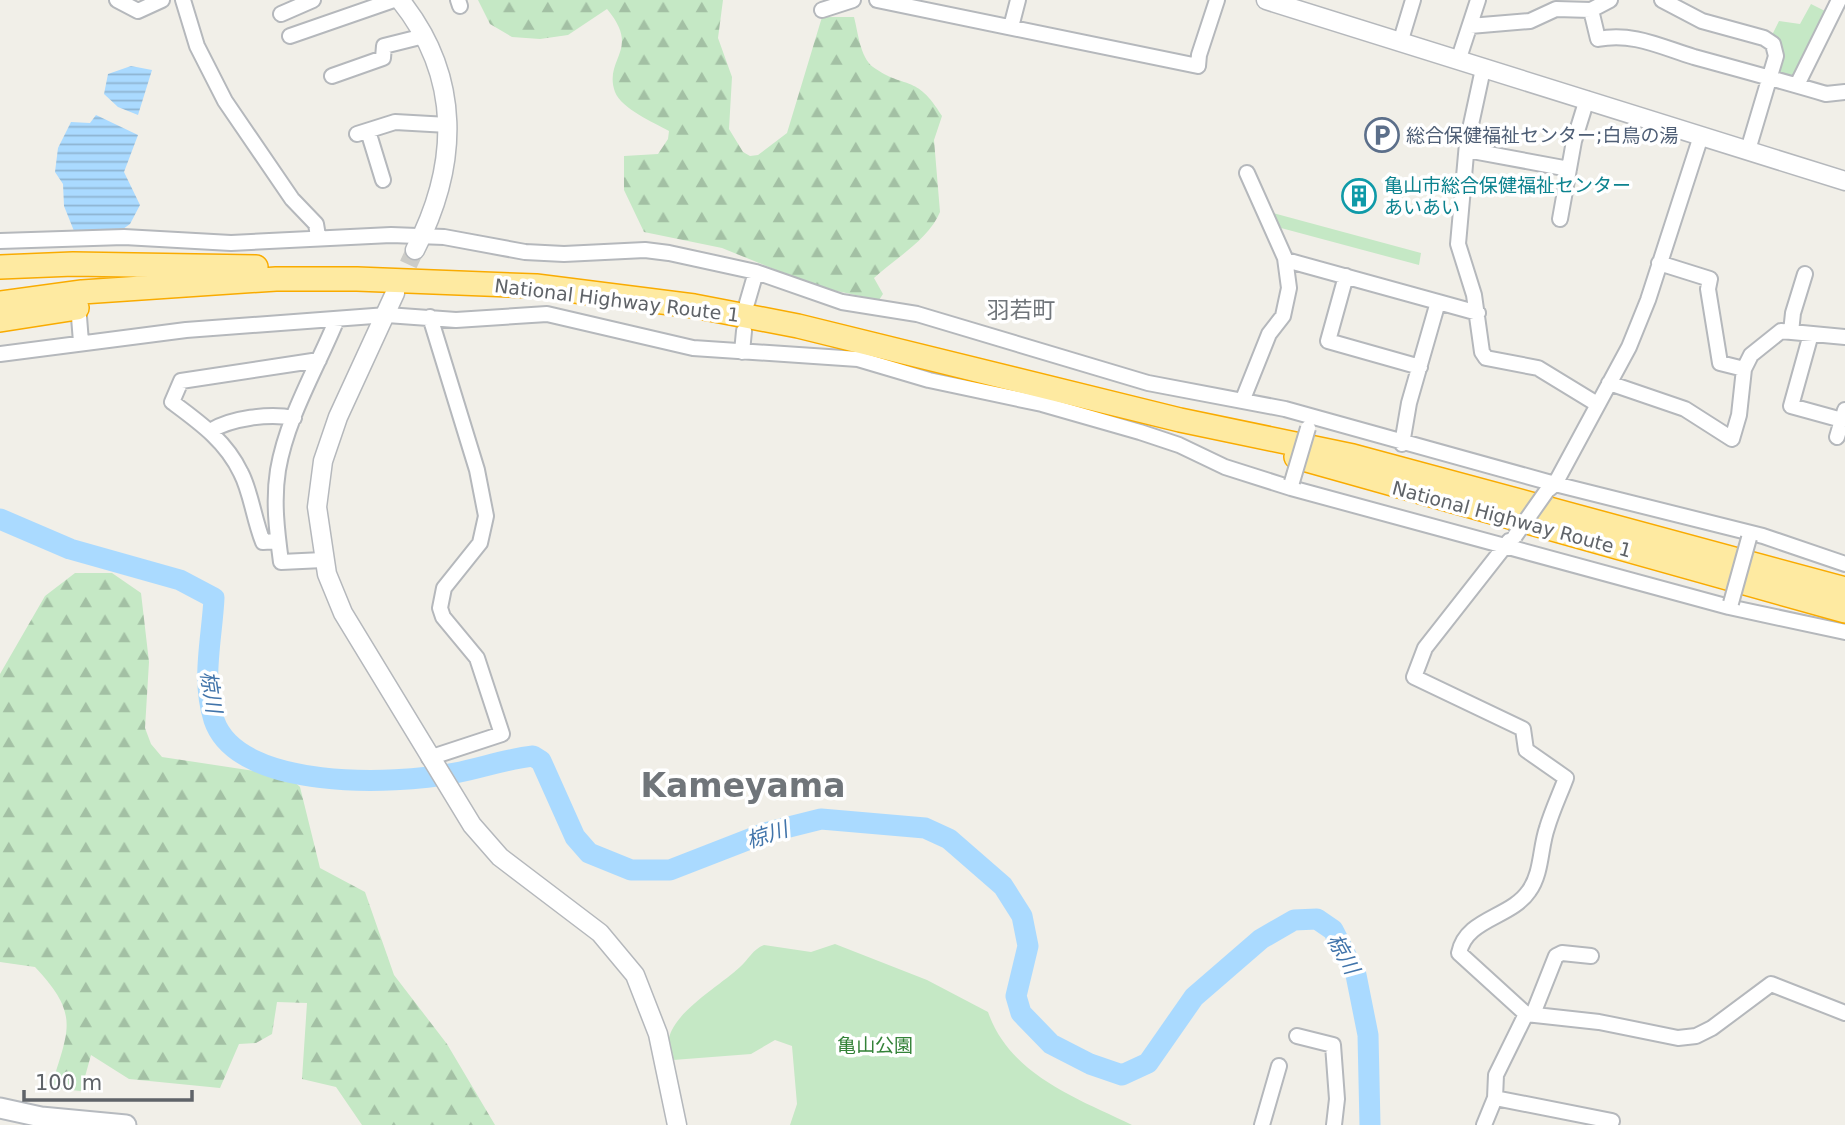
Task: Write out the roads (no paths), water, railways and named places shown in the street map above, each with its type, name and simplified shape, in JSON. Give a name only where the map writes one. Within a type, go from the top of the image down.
[{"type":"highway","points":[[0,267],[74,264],[383,269],[413,271],[445,281]]},
{"type":"highway","points":[[0,320],[72,309],[266,288],[276,279]]},
{"type":"highway","name":"National Highway Route 1","points":[[0,303],[82,292],[276,279],[445,281],[536,286],[707,309],[930,356],[1180,420],[1353,456],[1845,589]]},
{"type":"highway","name":"National Highway Route 1","points":[[1180,420],[1348,474],[1845,611]]},
{"type":"main road","points":[[0,1108],[41,1117],[126,1125]]},
{"type":"street","points":[[117,0],[138,11],[162,0]]},
{"type":"street","points":[[183,0],[197,46],[225,101],[292,199],[316,224],[318,236]]},
{"type":"street","points":[[281,14],[313,0]]},
{"type":"street","points":[[290,36],[394,0]]},
{"type":"street","points":[[400,0],[424,36],[439,76],[448,125],[442,185],[419,243]]},
{"type":"street","points":[[822,10],[853,0]]},
{"type":"street","points":[[877,0],[919,4],[987,25],[1011,27],[1198,66],[1217,0]]},
{"type":"street","points":[[1011,27],[1018,0]]},
{"type":"street","points":[[1266,0],[1845,181]]},
{"type":"street","points":[[1400,43],[1413,0]]},
{"type":"street","points":[[1458,61],[1478,0]]},
{"type":"street","points":[[1470,26],[1530,21],[1556,9],[1591,10],[1611,0]]},
{"type":"street","points":[[1661,0],[1702,21],[1770,40],[1776,56],[1748,150]]},
{"type":"street","points":[[1797,86],[1839,0]]},
{"type":"street","points":[[1591,10],[1598,39],[1616,35],[1653,41],[1689,55],[1826,94],[1845,92]]},
{"type":"street","points":[[332,76],[383,58],[384,46],[424,36]]},
{"type":"street","points":[[1483,69],[1467,150],[1458,244],[1478,313],[1479,341],[1486,358],[1538,368],[1597,404]]},
{"type":"street","points":[[1560,219],[1569,169],[1587,99]]},
{"type":"street","points":[[383,180],[363,132],[395,122],[448,125]]},
{"type":"street","points":[[1701,136],[1639,324],[1609,383],[1550,488],[1515,536],[1503,547],[1499,557],[1425,648],[1414,677],[1523,729],[1526,750],[1566,778],[1547,828],[1536,877],[1530,890],[1523,899],[1469,932],[1462,940],[1459,953],[1530,1014],[1599,1022],[1678,1038],[1696,1036],[1712,1028],[1771,984],[1845,1013]]},
{"type":"street","points":[[1467,150],[1569,169]]},
{"type":"street","points":[[1243,399],[1269,334],[1283,316],[1289,288],[1286,260],[1247,173]]},
{"type":"street","points":[[0,241],[72,241],[124,237],[244,243],[318,236],[564,254],[645,250],[756,272],[820,296],[917,314],[1135,380],[1243,399],[1310,422],[1402,444],[1550,488],[1750,536],[1845,564]]},
{"type":"street","points":[[72,241],[74,257]]},
{"type":"street","points":[[1286,260],[1478,313]]},
{"type":"street","points":[[1659,263],[1710,279],[1707,289],[1720,363],[1744,369]]},
{"type":"street","points":[[747,303],[756,272]]},
{"type":"street","points":[[1791,331],[1793,313],[1805,274]]},
{"type":"street","points":[[1346,276],[1328,341],[1420,367]]},
{"type":"street","points":[[395,293],[338,417],[323,461],[317,507],[323,560],[343,613],[472,825],[500,857],[600,933],[635,975],[658,1034],[677,1125]]},
{"type":"street","points":[[1402,444],[1438,302]]},
{"type":"street","points":[[0,354],[81,342],[387,315],[470,320],[547,314],[648,340],[742,352],[858,359],[929,380],[1042,404],[1179,444],[1225,467],[1503,547],[1845,632]]},
{"type":"street","points":[[79,317],[81,342]]},
{"type":"street","points":[[430,317],[477,470],[486,516],[480,543],[444,588],[440,608],[447,623],[477,658],[502,734],[431,761]]},
{"type":"street","points":[[323,560],[281,562],[275,512],[278,470],[293,418],[337,319]]},
{"type":"street","points":[[742,352],[744,331]]},
{"type":"street","points":[[1609,383],[1685,409],[1732,439],[1739,415],[1744,369],[1751,355],[1780,331],[1845,337]]},
{"type":"street","points":[[1811,334],[1791,407],[1843,415],[1837,438]]},
{"type":"street","points":[[278,541],[263,541],[250,508],[242,475],[210,430],[172,402],[181,381],[319,360]]},
{"type":"street","points":[[210,430],[233,422],[281,416],[293,418]]},
{"type":"street","points":[[1291,485],[1310,422]]},
{"type":"street","points":[[1730,605],[1750,536]]},
{"type":"street","points":[[1484,1125],[1495,1098],[1496,1075],[1530,1014],[1556,956],[1562,953],[1591,956]]},
{"type":"street","points":[[1297,1036],[1333,1045],[1337,1099],[1334,1125]]},
{"type":"street","points":[[1262,1125],[1279,1066]]},
{"type":"street","points":[[1495,1098],[1612,1121]]},
{"type":"water","points":[[131,66],[152,70],[138,115],[118,107],[104,94],[108,74]]},
{"type":"water","points":[[96,115],[138,135],[124,172],[140,205],[130,224],[123,229],[74,231],[64,206],[63,184],[55,172],[58,148],[71,122],[90,123]]},
{"type":"waterway","name":"椋川","points":[[0,519],[70,549],[180,580],[214,598],[208,659],[208,689],[214,720],[229,743],[253,760],[285,771],[321,778],[395,780],[455,773],[533,756],[541,761],[575,837],[589,853],[631,870],[670,870],[765,833],[821,819],[925,828],[949,839],[1003,886],[1022,916],[1028,946],[1016,996],[1021,1013],[1051,1044],[1090,1064],[1122,1075],[1148,1063],[1194,997],[1261,939],[1294,920],[1317,919],[1333,930],[1356,975],[1368,1035],[1370,1125]]},
{"type":"tunnel","points":[[397,289],[415,250]]},
{"type":"place","name":"総合保健福祉センター;白鳥の湯","points":[[1382,135]]},
{"type":"place","name":"亀山市総合保健福祉センター あいあい","points":[[1359,196]]},
{"type":"district","name":"羽若町","points":[[1021,310]]},
{"type":"district","name":"Kameyama","points":[[743,785]]},
{"type":"park label","name":"亀山公園","points":[[875,1045]]}]
